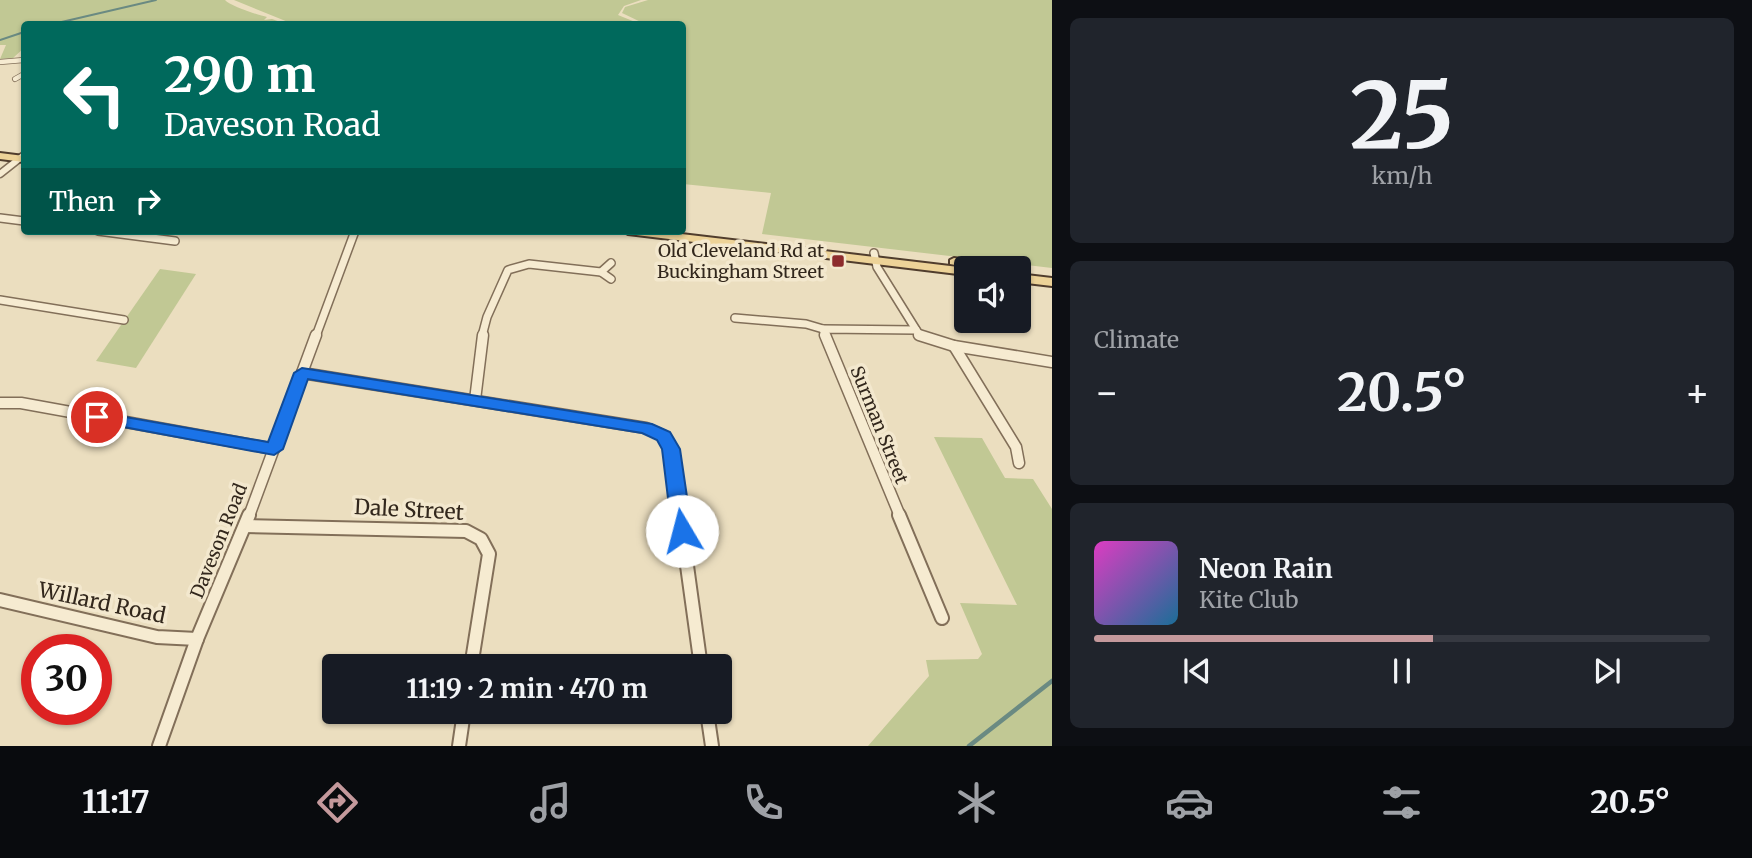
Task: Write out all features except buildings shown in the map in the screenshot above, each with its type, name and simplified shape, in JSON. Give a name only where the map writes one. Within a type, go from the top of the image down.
[{"type":"main road","points":[[0,149],[21,155]]},
{"type":"main road","points":[[0,156],[21,156]]},
{"type":"main road","points":[[686,231],[954,269]]},
{"type":"main road","points":[[666,235],[954,264]]},
{"type":"main road","points":[[1031,272],[1052,274]]},
{"type":"main road","points":[[1031,280],[1052,282]]},
{"type":"street","points":[[0,62],[21,60]]},
{"type":"street","points":[[15,79],[21,76]]},
{"type":"street","points":[[0,174],[21,158]]},
{"type":"street","points":[[0,218],[21,221]]},
{"type":"street","points":[[129,235],[175,241]]},
{"type":"street","name":"Daveson Road","points":[[159,746],[197,639],[245,526],[354,235]]},
{"type":"street","points":[[875,257],[918,334]]},
{"type":"street","points":[[601,272],[611,263]]},
{"type":"street","points":[[475,400],[485,326],[493,300],[506,284],[508,270],[528,264],[601,272],[611,279]]},
{"type":"street","points":[[0,300],[124,320]]},
{"type":"street","points":[[735,318],[806,324],[823,329],[918,334],[954,346],[1052,362]]},
{"type":"street","name":"Surman Street","points":[[823,329],[942,618]]},
{"type":"street","points":[[954,346],[1016,447],[1019,463]]},
{"type":"street","points":[[302,373],[646,428],[664,436],[671,449],[699,654]]},
{"type":"street","points":[[0,403],[21,403],[274,449]]},
{"type":"street","name":"Dale Street","points":[[245,526],[467,531],[481,538],[489,554],[473,654]]},
{"type":"street","name":"Willard Road","points":[[0,600],[157,637],[197,639]]},
{"type":"street","points":[[459,746],[462,724]]},
{"type":"street","points":[[709,724],[712,746]]},
{"type":"green space","points":[[0,0],[225,0],[267,17],[264,20],[278,21],[21,21],[21,51],[13,58],[0,59],[6,45],[0,45]]},
{"type":"green space","points":[[234,0],[641,0],[624,6],[618,15],[633,21],[286,21]]},
{"type":"green space","points":[[648,0],[1052,0],[1052,268],[1031,266],[1031,256],[954,257],[762,234],[771,193],[686,184],[686,21],[639,21],[622,13],[625,7]]},
{"type":"green space","points":[[160,269],[196,274],[136,368],[96,361]]},
{"type":"green space","points":[[934,437],[982,438],[1005,478],[1033,479],[1052,509],[1052,746],[868,746],[929,676],[926,660],[978,659],[982,654],[960,603],[1017,605]]},
{"type":"waterway","points":[[66,21],[156,0]]},
{"type":"waterway","points":[[0,40],[21,33]]},
{"type":"waterway","points":[[969,746],[1052,681]]},
{"type":"place","name":"Old Cleveland Rd at Buckingham Street","points":[[838,261]]},
{"type":"route","points":[[97,417],[274,449],[302,373],[646,428],[664,436],[671,449],[682,531]]}]
